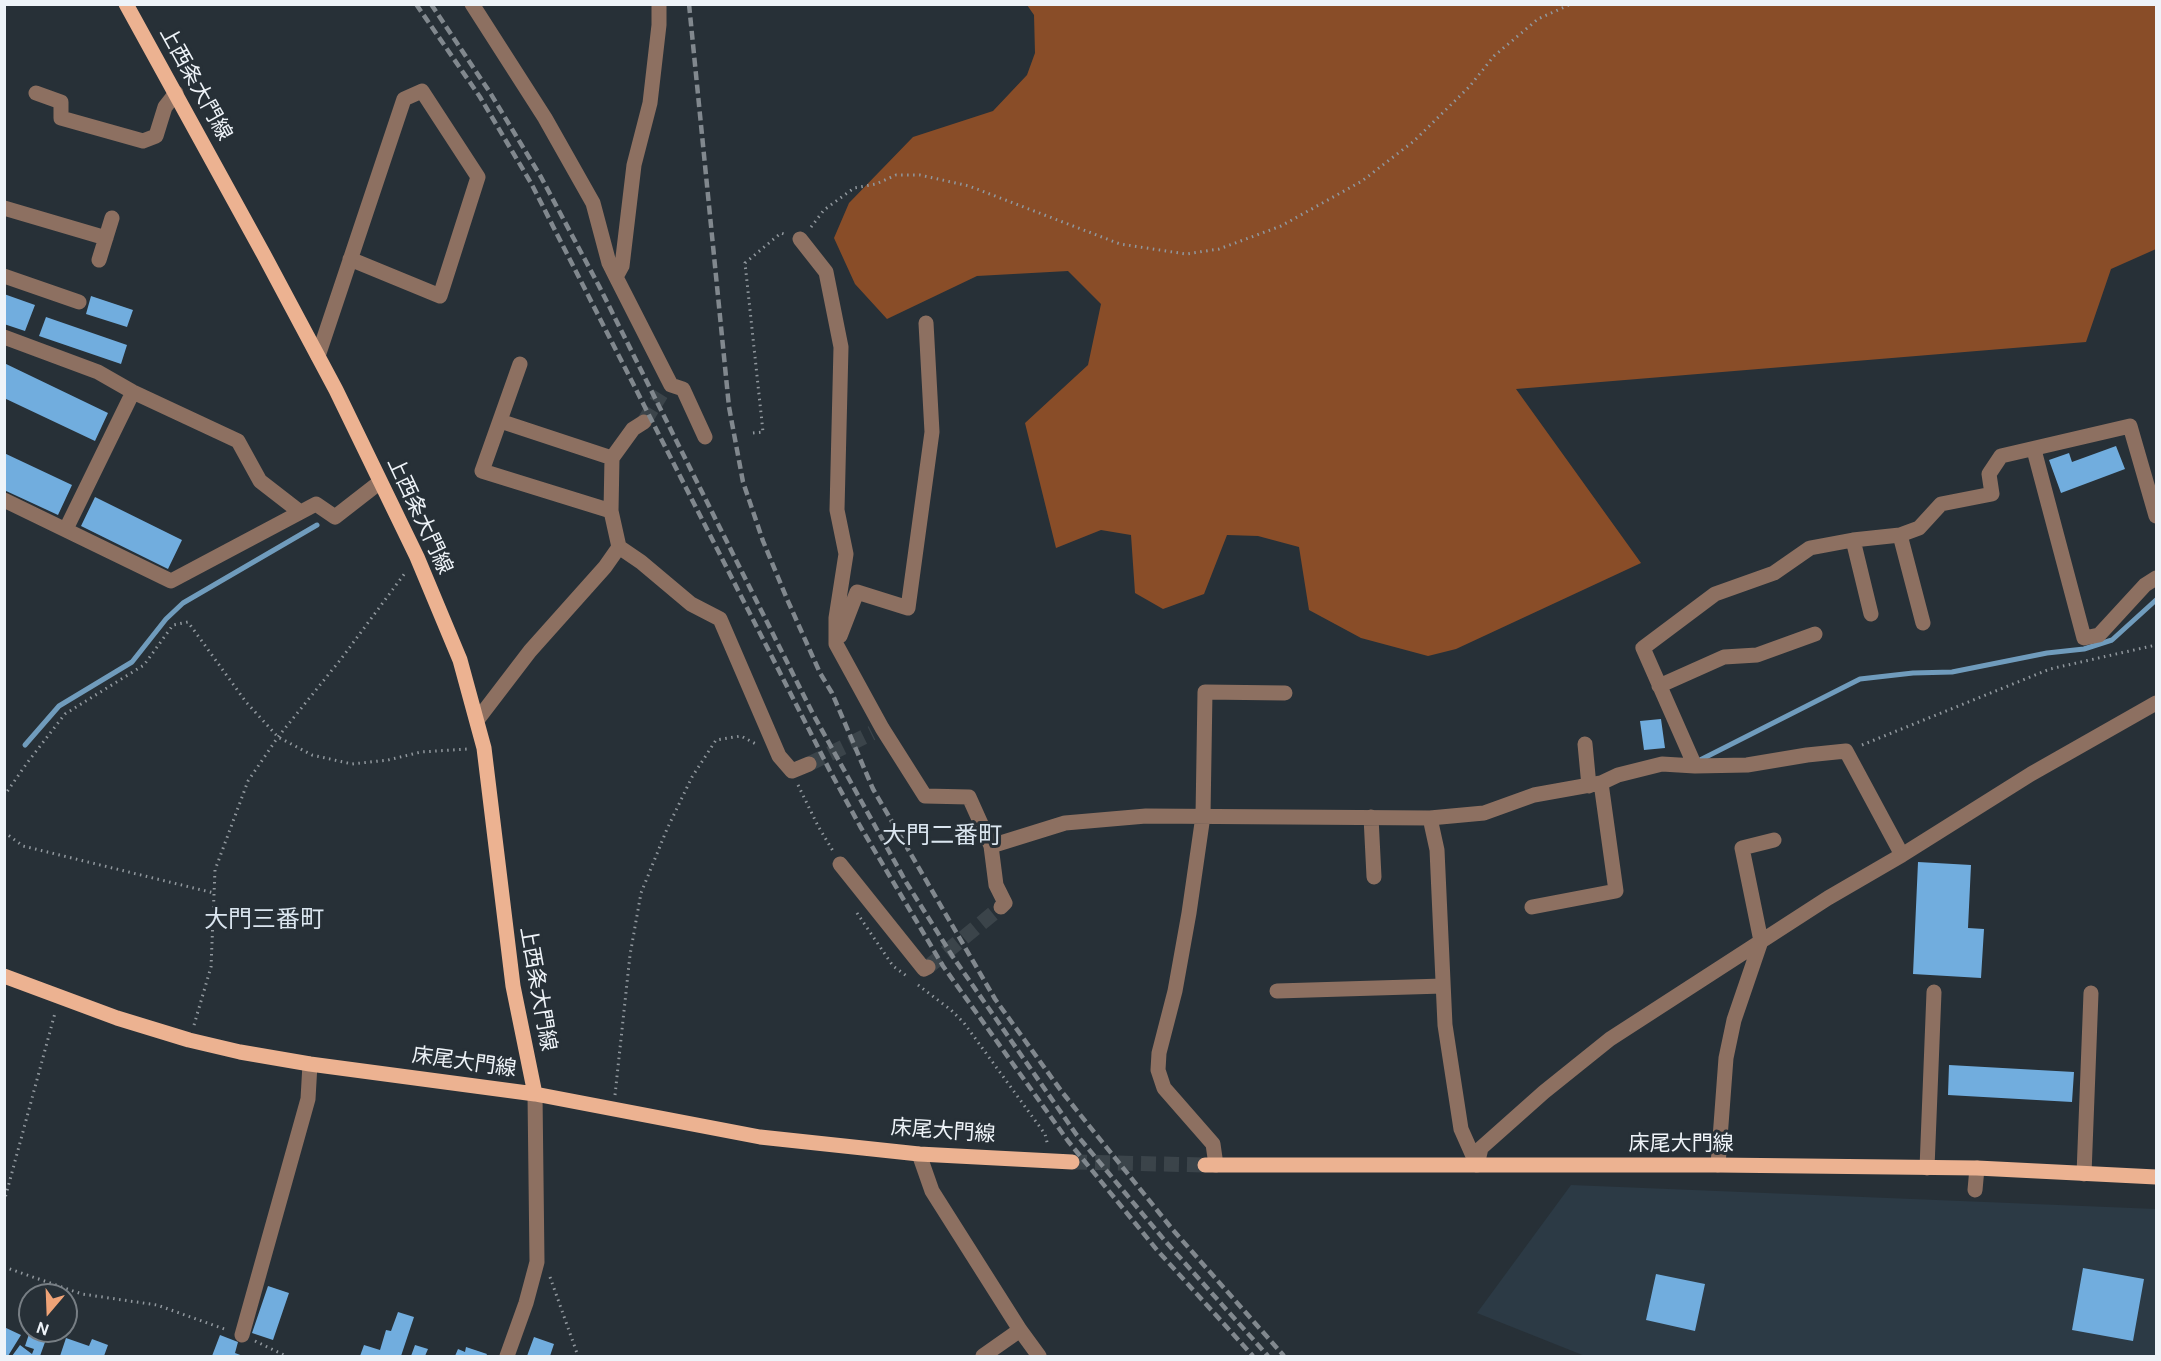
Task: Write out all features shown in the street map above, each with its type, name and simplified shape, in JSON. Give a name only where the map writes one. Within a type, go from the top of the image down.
[{"type":"main road","name":"上西条大門線","points":[[126,4],[318,356],[417,557],[460,660],[478,719],[484,748],[513,986],[535,1094]]},
{"type":"main road","name":"床尾大門線","points":[[4,976],[117,1018],[189,1040],[240,1052],[310,1064],[535,1094],[760,1137],[919,1154],[1072,1161]]},
{"type":"main road","name":"床尾大門線","points":[[1211,1165],[1718,1165],[1977,1168],[2157,1177]]},
{"type":"street","points":[[472,4],[545,118],[593,203],[609,263],[666,390],[683,389],[705,437]]},
{"type":"street","points":[[616,277],[622,266],[634,165],[650,103],[659,25],[659,4]]},
{"type":"street","points":[[318,356],[350,259],[404,99],[422,91],[478,177],[440,296],[350,259]]},
{"type":"street","points":[[36,93],[61,102],[61,118],[143,141],[156,136],[165,106],[176,93]]},
{"type":"street","points":[[4,208],[106,238]]},
{"type":"street","points":[[99,260],[112,218]]},
{"type":"street","points":[[800,239],[826,272],[841,346],[837,510],[846,554],[836,618],[836,644],[877,730],[925,796],[969,797],[991,846],[996,885],[1005,903],[1001,907]]},
{"type":"street","points":[[4,276],[79,302]]},
{"type":"street","points":[[836,644],[857,592],[908,608],[932,432],[926,323]]},
{"type":"street","points":[[4,337],[99,372],[133,392],[238,441],[260,481],[300,512]]},
{"type":"street","points":[[520,363],[482,471],[611,511]]},
{"type":"street","points":[[66,529],[133,392]]},
{"type":"street","points":[[500,421],[612,458]]},
{"type":"street","points":[[644,422],[633,429],[612,458],[611,511],[619,547],[641,562],[691,604],[720,620],[779,756],[792,771],[809,764]]},
{"type":"street","points":[[1695,766],[1643,648],[1715,594],[1774,573],[1810,548],[1900,535],[1920,528],[1941,504],[1992,494],[1989,474],[2001,456],[2130,426],[2157,516]]},
{"type":"street","points":[[2034,450],[2084,638],[2098,635],[2145,585],[2157,578]]},
{"type":"street","points":[[4,500],[171,581],[316,504],[335,517],[381,482]]},
{"type":"street","points":[[1900,535],[1923,623]]},
{"type":"street","points":[[1853,540],[1871,614]]},
{"type":"street","points":[[478,719],[530,651],[605,567],[619,547]]},
{"type":"street","points":[[1659,686],[1724,657],[1757,655],[1815,634]]},
{"type":"street","points":[[1211,1165],[1213,1144],[1164,1088],[1158,1070],[1159,1053],[1175,991],[1189,913],[1203,816],[1205,692],[1285,693]]},
{"type":"street","points":[[1477,1166],[1481,1148],[1544,1092],[1610,1040],[1828,898],[1902,855],[2031,774],[2157,703]]},
{"type":"street","points":[[1532,907],[1616,891],[1585,744]]},
{"type":"street","points":[[991,846],[1065,823],[1146,816],[1430,818],[1484,813],[1534,795],[1595,784],[1618,775],[1662,764],[1747,765],[1846,751],[1902,855]]},
{"type":"street","points":[[1371,817],[1374,877]]},
{"type":"street","points":[[1430,818],[1437,850],[1445,1025],[1461,1128],[1477,1166]]},
{"type":"street","points":[[1718,1165],[1726,1058],[1734,1020],[1761,941],[1742,848],[1774,840]]},
{"type":"street","points":[[840,864],[924,969],[928,967]]},
{"type":"street","points":[[1276,991],[1443,986]]},
{"type":"street","points":[[1927,1168],[1934,992]]},
{"type":"street","points":[[2084,1174],[2091,993]]},
{"type":"street","points":[[242,1335],[308,1099],[310,1064]]},
{"type":"street","points":[[507,1356],[526,1303],[537,1262],[535,1094]]},
{"type":"street","points":[[919,1154],[932,1191],[1039,1356]]},
{"type":"street","points":[[1975,1190],[1977,1168]]},
{"type":"street","points":[[983,1356],[1020,1330]]},
{"type":"path","points":[[753,433],[763,432],[745,263],[781,233],[800,239],[824,210],[854,188],[876,184],[896,174],[920,175],[969,186],[1120,244],[1186,254],[1219,249],[1281,226],[1362,182],[1414,141],[1469,87],[1494,56],[1538,19],[1571,4]]},
{"type":"path","points":[[189,1040],[211,967],[215,870],[248,781],[278,737],[341,659],[417,557]]},
{"type":"path","points":[[4,796],[65,714],[144,665],[173,625],[188,622],[246,702],[278,737],[312,755],[352,764],[388,760],[421,752],[484,748]]},
{"type":"path","points":[[1846,751],[2050,669],[2157,645]]},
{"type":"path","points":[[613,1108],[630,955],[641,893],[667,829],[692,777],[717,740],[741,736],[779,756]]},
{"type":"path","points":[[792,771],[818,826],[840,864]]},
{"type":"path","points":[[4,832],[23,846],[214,893]]},
{"type":"path","points":[[855,907],[858,918],[893,966],[910,978]]},
{"type":"path","points":[[918,985],[964,1023],[1045,1134],[1052,1159]]},
{"type":"path","points":[[4,1203],[60,997]]},
{"type":"path","points":[[537,1262],[551,1279],[578,1356]]},
{"type":"path","points":[[4,1268],[82,1294],[157,1305],[242,1335],[286,1356]]},
{"type":"shaded area","points":[[1027,5],[2156,5],[2156,249],[2111,269],[2086,342],[1516,389],[1641,563],[1456,649],[1428,656],[1361,638],[1309,610],[1299,547],[1258,536],[1227,535],[1204,594],[1163,609],[1135,593],[1131,535],[1101,530],[1056,548],[1025,423],[1088,365],[1101,304],[1068,271],[977,276],[887,319],[855,284],[834,238],[849,203],[913,137],[993,111],[1027,75],[1035,53],[1034,15]]},
{"type":"shaded area","points":[[1571,1185],[2156,1209],[2156,1356],[1585,1356],[1477,1313]]},
{"type":"building","points":[[4,294],[35,305],[25,331],[4,324]]},
{"type":"building","points":[[91,296],[133,310],[127,327],[86,314]]},
{"type":"building","points":[[46,317],[127,345],[121,364],[39,336]]},
{"type":"building","points":[[4,363],[108,413],[95,441],[4,398]]},
{"type":"building","points":[[2116,446],[2125,469],[2061,493],[2049,460],[2069,453],[2072,462]]},
{"type":"building","points":[[4,453],[72,485],[58,515],[4,490]]},
{"type":"building","points":[[95,497],[182,540],[168,569],[81,526]]},
{"type":"building","points":[[1661,719],[1665,748],[1644,750],[1640,721]]},
{"type":"building","points":[[1918,862],[1971,865],[1968,928],[1984,929],[1981,978],[1913,974]]},
{"type":"building","points":[[1949,1065],[2074,1072],[2072,1102],[1948,1095]]},
{"type":"building","points":[[2083,1268],[2144,1279],[2133,1341],[2072,1330]]},
{"type":"building","points":[[1656,1274],[1705,1284],[1695,1331],[1646,1320]]},
{"type":"building","points":[[268,1286],[289,1293],[273,1340],[252,1333]]},
{"type":"building","points":[[398,1312],[414,1317],[401,1356],[360,1356],[364,1345],[380,1350],[386,1330],[391,1331]]},
{"type":"building","points":[[4,1327],[18,1334],[18,1340],[8,1356],[4,1356]]},
{"type":"building","points":[[220,1335],[238,1342],[235,1353],[243,1356],[212,1356]]},
{"type":"building","points":[[534,1337],[554,1344],[550,1356],[527,1356]]},
{"type":"building","points":[[92,1339],[108,1345],[104,1356],[60,1356],[64,1343],[78,1342],[89,1346]]},
{"type":"building","points":[[26,1343],[45,1343],[40,1356],[12,1356],[20,1345],[32,1354],[34,1349],[25,1346]]},
{"type":"building","points":[[415,1345],[428,1349],[425,1356],[411,1356]]},
{"type":"building","points":[[466,1347],[487,1354],[486,1356],[455,1356],[458,1349],[465,1352]]},
{"type":"waterway","points":[[25,745],[59,706],[132,662],[166,619],[183,603],[317,525]]},
{"type":"waterway","points":[[1700,760],[1860,679],[1913,673],[1952,672],[2047,653],[2084,649],[2112,640],[2156,600]]},
{"type":"tunnel","points":[[644,422],[661,394]]},
{"type":"tunnel","points":[[809,764],[872,733]]},
{"type":"tunnel","points":[[928,967],[1001,907]]},
{"type":"tunnel","points":[[1072,1162],[1205,1165]]},
{"type":"railway","points":[[416,4],[480,97],[531,183],[830,771],[943,966],[1068,1141],[1157,1250],[1253,1356]]},
{"type":"railway","points":[[431,4],[489,91],[541,177],[599,286],[813,714],[906,882],[953,957],[1076,1134],[1166,1242],[1268,1356]]},
{"type":"railway","points":[[689,4],[729,407],[743,482],[763,541],[787,599],[820,673],[832,693],[873,789],[995,999],[1062,1092],[1173,1230],[1284,1356]]},
{"type":"district","name":"大門二番町","points":[[942,837]]},
{"type":"district","name":"大門三番町","points":[[264,921]]}]
